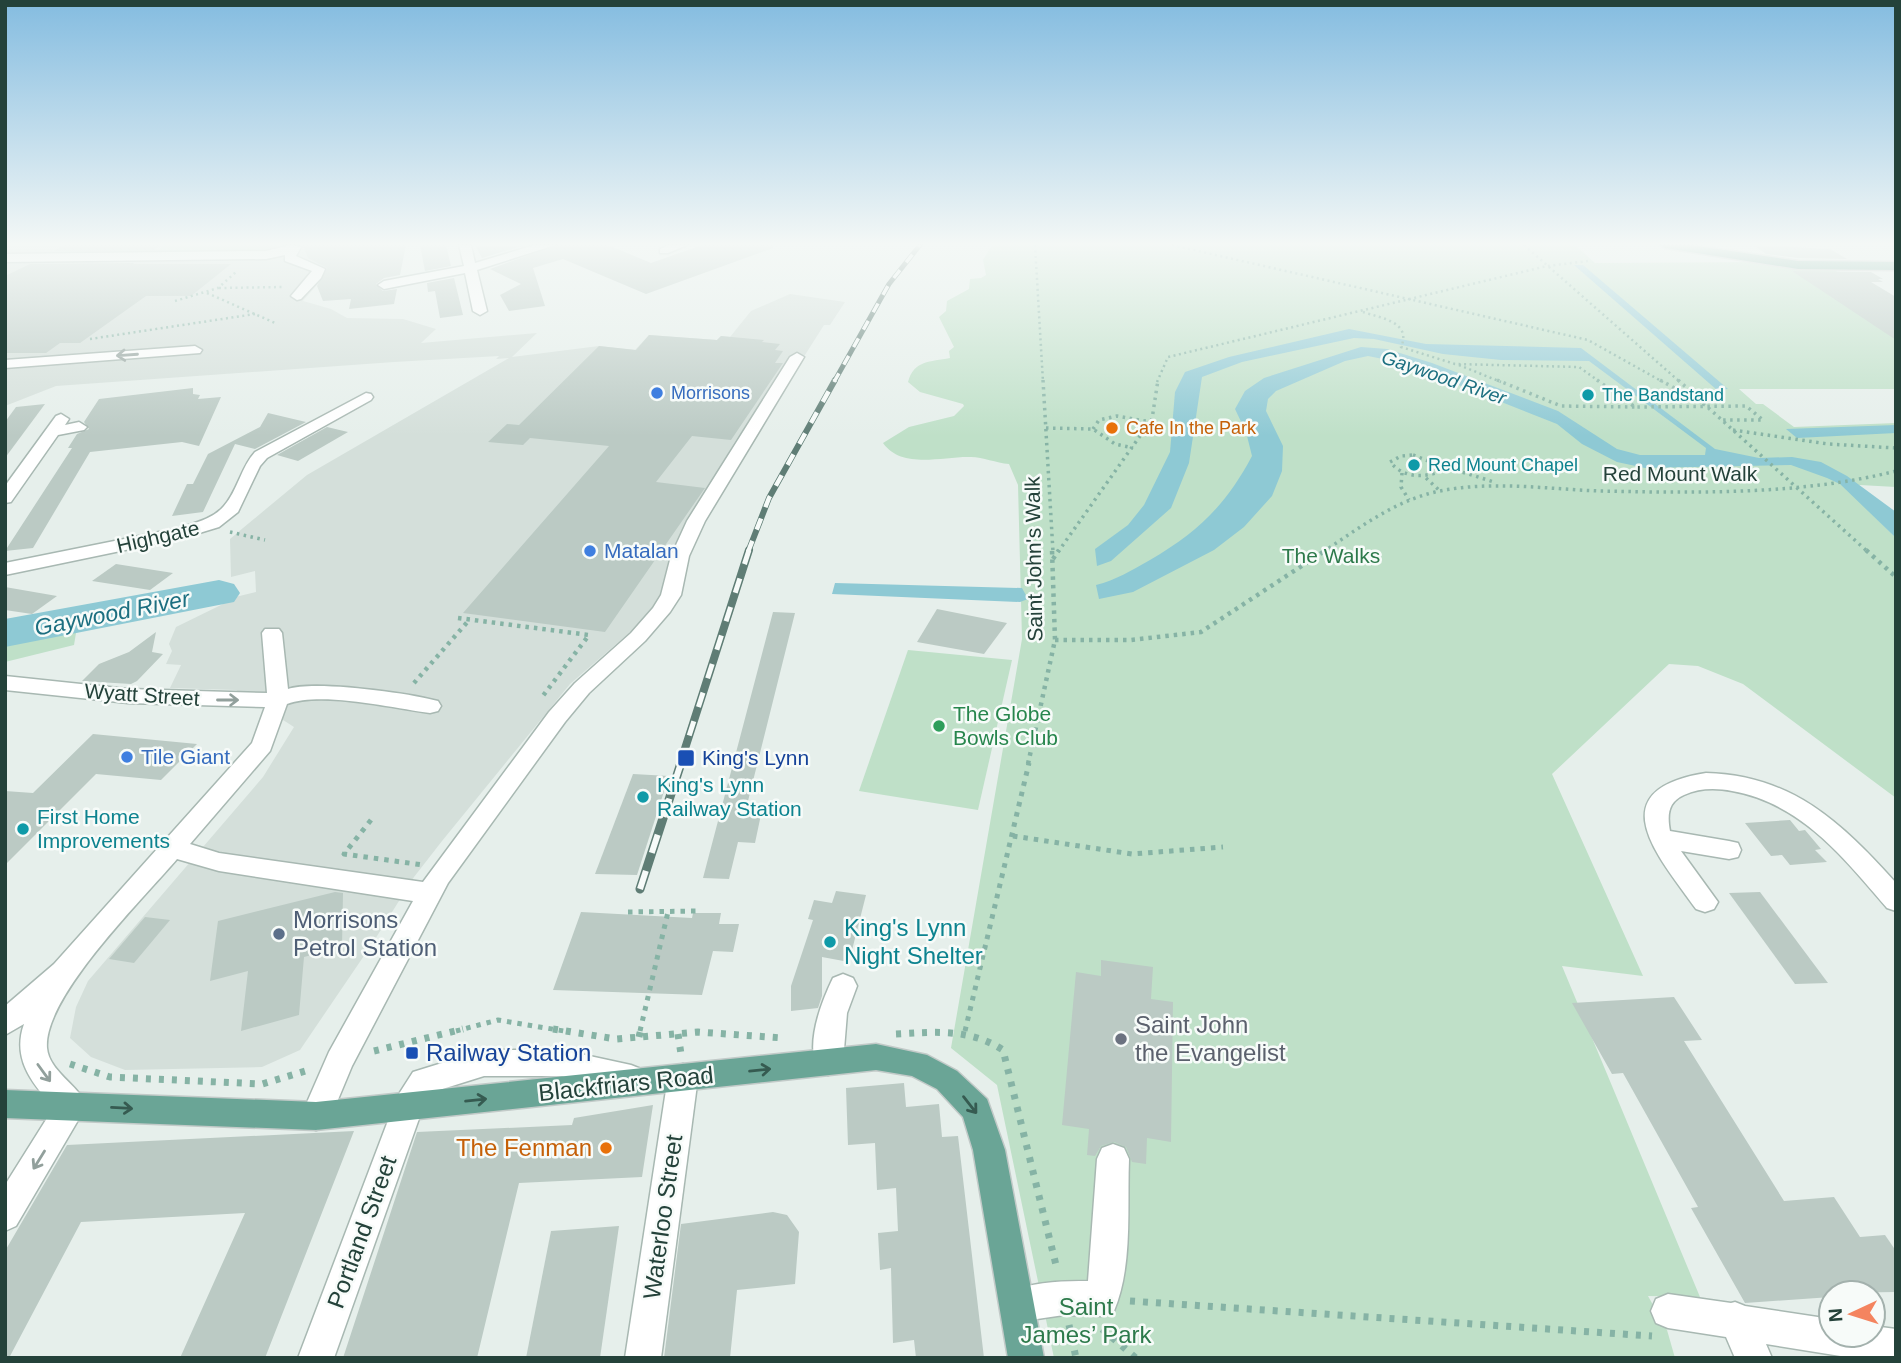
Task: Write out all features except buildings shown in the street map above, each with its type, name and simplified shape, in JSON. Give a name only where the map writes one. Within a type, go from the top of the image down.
[{"type":"main road","name":"Blackfriars Road","points":[[5,1104],[316,1116],[876,1057],[917,1064],[947,1080],[976,1109],[989,1150],[1026,1358]]},
{"type":"street","points":[[5,364],[195,350]]},
{"type":"street","points":[[316,1116],[339,1061],[444,869],[557,717],[582,688],[638,637],[660,612],[671,595],[680,555],[696,521],[797,357]]},
{"type":"street","name":"Highgate","points":[[5,569],[183,533],[213,523],[232,508],[253,464],[261,455],[366,397]]},
{"type":"street","points":[[326,402],[346,407]]},
{"type":"street","points":[[5,498],[57,425],[79,428]]},
{"type":"street","points":[[5,1023],[64,972],[262,746],[278,699],[272,633]]},
{"type":"street","name":"Wyatt Street","points":[[5,683],[128,696],[211,700],[278,699],[310,692],[430,706]]},
{"type":"street","points":[[1705,902],[1660,838],[1655,819],[1657,809],[1672,791],[1710,782],[1746,786],[1783,799],[1822,822],[1896,901]]},
{"type":"street","points":[[1660,838],[1729,850]]},
{"type":"street","points":[[174,849],[219,862],[429,893]]},
{"type":"street","points":[[5,1215],[72,1105],[43,1075],[33,1056],[33,1033],[64,972]]},
{"type":"street","points":[[828,1062],[834,1003],[843,986]]},
{"type":"street","name":"Waterloo Street","points":[[643,1358],[683,1077]]},
{"type":"street","name":"Portland Street","points":[[316,1358],[408,1107]]},
{"type":"street","points":[[1017,1305],[1064,1298],[1102,1299],[1108,1265],[1113,1159]]},
{"type":"street","points":[[1735,1319],[1754,1358]]},
{"type":"street","points":[[1661,1323],[1735,1319],[1896,1347]]},
{"type":"path","points":[[243,309],[275,323]]},
{"type":"path","name":"Saint John's Walk","points":[[1039,309],[1055,640],[1013,836],[965,1031],[988,1038],[1003,1050],[1064,1298]]},
{"type":"path","points":[[1053,559],[1151,422],[1155,386],[1168,357],[1368,309]]},
{"type":"path","points":[[1451,309],[1588,340],[1705,405]]},
{"type":"path","points":[[1595,309],[1896,577]]},
{"type":"path","points":[[1358,311],[1393,321],[1403,330],[1405,338],[1401,346],[1562,406],[1746,406],[1763,420],[1722,420]]},
{"type":"path","points":[[89,339],[255,314]]},
{"type":"path","points":[[1455,364],[1579,368],[1635,408]]},
{"type":"path","points":[[1093,429],[1099,420],[1117,416],[1151,422]]},
{"type":"path","points":[[1046,428],[1093,429],[1115,444],[1133,448]]},
{"type":"path","points":[[1732,429],[1828,444],[1896,448]]},
{"type":"path","points":[[1436,464],[1436,473],[1424,476],[1402,473],[1390,462],[1404,454],[1417,455],[1436,464],[1502,484]]},
{"type":"path","name":"Red Mount Walk","points":[[1055,640],[1131,640],[1201,632],[1387,510],[1440,491],[1502,484],[1585,490],[1800,489],[1896,471]]},
{"type":"path","points":[[1402,473],[1401,488],[1409,500]]},
{"type":"path","points":[[1424,476],[1440,491]]},
{"type":"path","points":[[458,618],[589,635],[541,698]]},
{"type":"path","points":[[398,702],[470,619]]},
{"type":"path","points":[[371,820],[344,854],[444,869]]},
{"type":"path","points":[[1013,836],[1132,854],[1223,847]]},
{"type":"path","points":[[628,912],[696,911]]},
{"type":"path","points":[[638,1037],[668,912]]},
{"type":"path","points":[[678,1034],[698,1032],[768,1039]]},
{"type":"path","points":[[61,1054],[67,1063],[110,1077],[262,1084],[339,1061]]},
{"type":"path","points":[[1102,1299],[1661,1323]]},
{"type":"shaded area","points":[[5,309],[330,309],[347,318],[403,319],[436,329],[421,343],[537,333],[512,357],[599,346],[635,350],[649,335],[717,340],[721,336],[730,337],[751,311],[756,309],[841,309],[830,325],[824,325],[805,355],[794,354],[734,443],[677,544],[660,599],[636,627],[570,684],[442,841],[414,877],[300,1050],[262,1067],[125,1070],[91,1057],[70,1038],[76,1007],[88,981],[263,777],[294,727],[236,690],[170,688],[181,665],[166,664],[172,651],[169,644],[176,627],[223,604],[223,600],[256,592],[255,571],[231,577],[230,539],[243,528],[307,475],[509,358],[496,359],[499,356],[394,362],[56,386],[5,406]]},
{"type":"green space","name":"The Walks","points":[[946,309],[1896,309],[1896,389],[1739,389],[1756,404],[1763,404],[1794,427],[1896,423],[1896,487],[1842,484],[1896,538],[1896,798],[1743,684],[1698,666],[1669,664],[1552,774],[1643,976],[1562,966],[1700,1297],[1648,1296],[1667,1330],[1675,1358],[1054,1358],[997,1085],[951,1048],[1022,639],[1018,485],[1009,464],[971,457],[912,459],[891,451],[883,443],[909,427],[954,416],[964,406],[920,392],[908,382],[919,366],[950,358],[949,351],[954,347],[939,317]]},
{"type":"green space","points":[[79,615],[74,645],[5,662],[5,630]]},
{"type":"green space","name":"The Globe Bowls Club","points":[[908,650],[1012,660],[978,810],[859,791]]},
{"type":"water","points":[[1624,309],[1634,309],[1728,389],[1717,390]]},
{"type":"water","points":[[1349,329],[1426,344],[1581,348],[1715,449],[1759,458],[1792,457],[1821,462],[1847,476],[1896,512],[1896,538],[1840,484],[1791,465],[1645,468],[1617,462],[1582,444],[1557,424],[1403,363],[1368,356],[1345,361],[1276,391],[1268,399],[1266,411],[1283,446],[1282,471],[1272,496],[1244,527],[1214,550],[1133,592],[1099,599],[1096,585],[1130,571],[1183,539],[1209,516],[1232,489],[1252,456],[1246,432],[1235,409],[1245,391],[1264,378],[1361,347],[1387,349],[1432,363],[1558,411],[1617,449],[1640,455],[1705,455],[1706,448],[1589,361],[1501,360],[1443,354],[1374,339],[1354,338],[1242,362],[1202,377],[1189,463],[1171,508],[1111,561],[1097,566],[1095,549],[1128,525],[1144,505],[1170,452],[1175,392],[1185,372],[1229,357]]},
{"type":"water","points":[[1896,425],[1896,433],[1797,438],[1786,429]]},
{"type":"water","points":[[835,583],[1022,588],[1028,599],[1020,602],[832,594]]},
{"type":"waterway","name":"Gaywood River","points":[[5,633],[219,593]]},
{"type":"railway","points":[[834,382],[875,309]]},
{"type":"railway","points":[[748,552],[769,498],[835,380]]},
{"type":"railway","points":[[680,764],[749,550]]},
{"type":"railway","points":[[640,889],[681,763]]},
{"type":"place","name":"Morrisons","points":[[657,393]]},
{"type":"place","name":"The Bandstand","points":[[1588,395]]},
{"type":"place","name":"Cafe In the Park","points":[[1112,428]]},
{"type":"place","name":"Red Mount Chapel","points":[[1414,465]]},
{"type":"place","name":"Matalan","points":[[590,551]]},
{"type":"place","name":"The Globe Bowls Club","points":[[939,726]]},
{"type":"place","name":"Tile Giant","points":[[127,757]]},
{"type":"place","name":"King's Lynn","points":[[686,758]]},
{"type":"place","name":"King's Lynn Railway Station","points":[[643,797]]},
{"type":"place","name":"First Home Improvements","points":[[23,829]]},
{"type":"place","name":"Morrisons Petrol Station","points":[[279,934]]},
{"type":"place","name":"King's Lynn Night Shelter","points":[[830,942]]},
{"type":"place","name":"Saint John the Evangelist","points":[[1121,1039]]},
{"type":"place","name":"Railway Station","points":[[412,1053]]},
{"type":"place","name":"The Fenman","points":[[606,1148]]},
{"type":"park label","name":"Saint James’ Park","points":[[1086,1321]]}]
